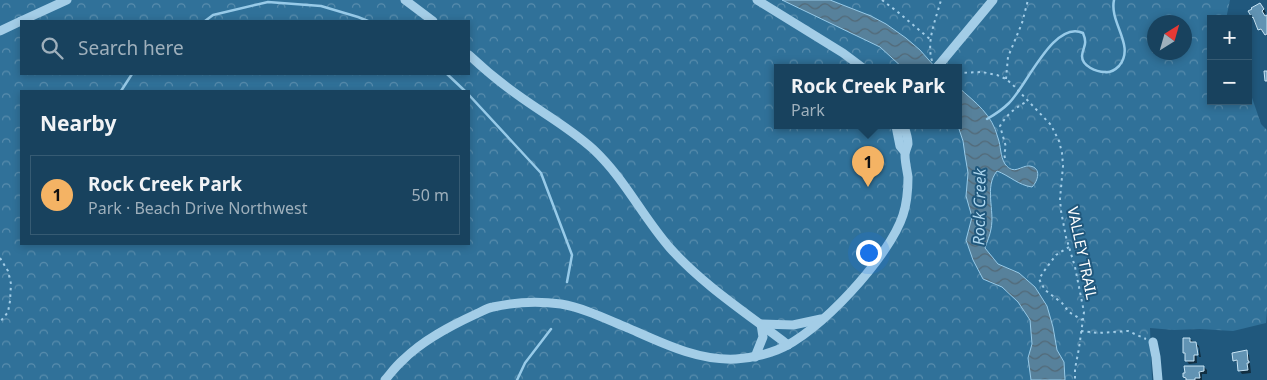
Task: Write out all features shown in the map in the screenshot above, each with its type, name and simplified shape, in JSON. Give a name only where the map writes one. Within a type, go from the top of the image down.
[{"type":"street","points":[[23,20],[67,0]]},
{"type":"street","points":[[405,0],[432,20]]},
{"type":"street","points":[[757,0],[836,48],[858,64]]},
{"type":"street","points":[[939,64],[993,0]]},
{"type":"street","points":[[0,31],[20,21]]},
{"type":"street","points":[[470,55],[502,83],[566,127],[588,145],[622,181],[660,235],[683,261],[713,288],[788,344]]},
{"type":"street","points":[[897,129],[900,146],[905,152]]},
{"type":"street","points":[[385,380],[403,359],[451,325],[492,307],[530,301],[562,304],[590,312],[668,345],[690,353],[715,358],[736,359],[777,350],[806,333],[823,319],[856,286],[895,235],[904,214],[907,194],[908,177],[905,152],[908,145],[905,129]]},
{"type":"street","points":[[907,136],[908,129]]},
{"type":"street","points":[[761,324],[792,325],[823,319]]},
{"type":"street","points":[[755,356],[763,337],[761,324]]},
{"type":"street","points":[[1152,342],[1156,357],[1158,380]]},
{"type":"path","points":[[882,0],[931,40]]},
{"type":"path","points":[[935,64],[931,60],[930,50],[933,26],[941,0]]},
{"type":"path","points":[[962,73],[982,72],[1006,78],[1008,57],[1022,23],[1028,0]]},
{"type":"path","name":"VALLEY TRAIL","points":[[1006,78],[1051,126],[1062,153],[1061,211],[1084,312],[1074,380]]},
{"type":"path","points":[[1005,158],[1006,147],[1000,126],[1008,115],[1028,101]]},
{"type":"path","points":[[1069,247],[1056,255],[1039,279],[1045,290],[1062,303],[1069,312],[1082,320]]},
{"type":"path","points":[[0,258],[8,271],[11,284],[8,312],[0,322]]},
{"type":"path","points":[[1081,331],[1098,333],[1128,331],[1152,342]]},
{"type":"green space","points":[[0,0],[1230,0],[1227,15],[1207,15],[1207,105],[1252,105],[1252,98],[1261,124],[1267,130],[1266,323],[1233,331],[1150,328],[1152,380],[0,380]]},
{"type":"water","points":[[782,0],[830,0],[871,16],[906,38],[932,64],[899,64],[880,47]]},
{"type":"water","name":"Rock Creek","points":[[962,90],[992,122],[1005,164],[1014,170],[1027,166],[1036,169],[1038,175],[1032,187],[997,171],[993,177],[990,191],[992,222],[985,248],[998,264],[1019,273],[1035,287],[1047,306],[1057,350],[1064,362],[1065,380],[1031,380],[1028,358],[1032,344],[1030,320],[1018,302],[1002,287],[983,279],[973,260],[966,240],[972,217],[966,196],[968,173],[963,141],[959,129],[962,129]]},
{"type":"building","points":[[1260,3],[1264,9],[1262,11],[1265,16],[1267,15],[1267,34],[1265,35],[1261,29],[1258,30],[1252,15],[1248,11]]},
{"type":"building","points":[[1264,71],[1267,71],[1267,81],[1265,81]]},
{"type":"building","points":[[1183,338],[1190,338],[1190,342],[1196,342],[1198,355],[1194,355],[1194,361],[1185,361]]},
{"type":"building","points":[[1247,350],[1248,370],[1238,371],[1237,360],[1233,361],[1232,353]]},
{"type":"building","points":[[1184,366],[1204,366],[1204,371],[1199,372],[1200,378],[1186,380],[1183,377],[1183,373],[1185,373]]},
{"type":"waterway","points":[[987,119],[1009,103],[1016,95],[1051,45],[1072,31],[1083,33],[1085,43],[1082,56],[1084,63],[1090,68],[1107,72],[1113,71],[1119,66],[1125,50],[1113,9],[1114,0]]},
{"type":"waterway","points":[[206,20],[213,15],[268,2],[321,6],[366,20]]},
{"type":"waterway","points":[[122,90],[131,75]]},
{"type":"waterway","points":[[448,75],[464,90]]},
{"type":"waterway","points":[[470,96],[541,173],[572,255],[567,282]]},
{"type":"waterway","points":[[517,380],[525,363],[551,329]]},
{"type":"place","name":"Rock Creek Park","points":[[868,187]]}]
